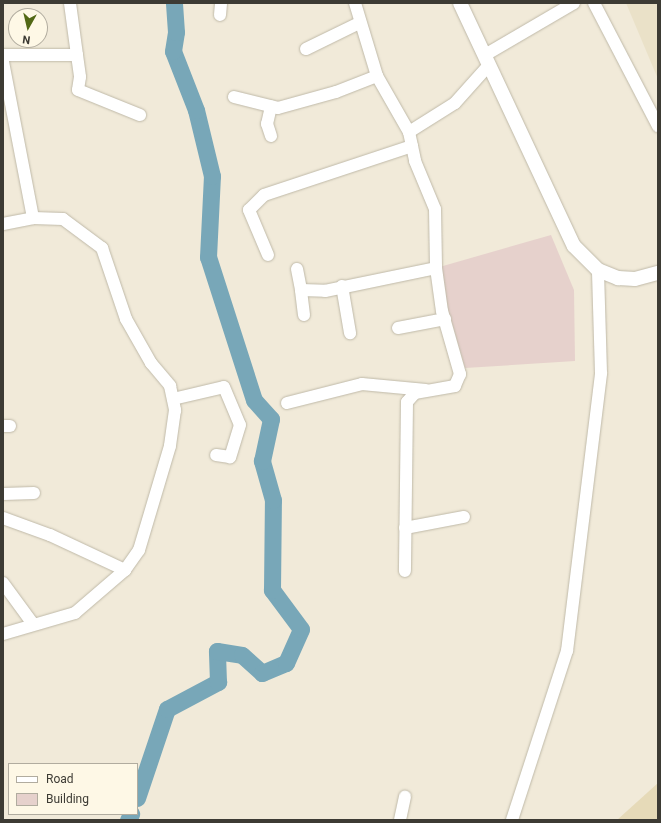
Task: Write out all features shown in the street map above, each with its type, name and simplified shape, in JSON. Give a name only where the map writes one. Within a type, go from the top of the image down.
[{"type":"street","points":[[70,3],[80,77],[78,90],[140,115]]},
{"type":"street","points":[[354,3],[359,23],[377,76],[409,132],[412,146],[435,209],[436,268],[445,319],[460,382],[411,396],[405,412],[405,571]]},
{"type":"street","points":[[460,3],[574,246],[598,270],[635,279],[658,273]]},
{"type":"street","points":[[409,132],[455,103],[487,60],[574,3]]},
{"type":"street","points":[[594,3],[658,126]]},
{"type":"street","points":[[306,49],[359,23]]},
{"type":"street","points":[[3,55],[77,55]]},
{"type":"street","points":[[3,62],[33,218]]},
{"type":"street","points":[[234,97],[271,106],[311,100],[377,76]]},
{"type":"street","points":[[271,106],[267,124],[271,136]]},
{"type":"street","points":[[268,255],[249,210],[264,195],[412,146]]},
{"type":"street","points":[[3,224],[33,218],[63,218],[102,248],[126,319],[151,363],[170,386],[173,399],[170,446],[139,550],[126,570],[75,613],[3,634]]},
{"type":"street","points":[[301,290],[325,291],[342,286],[436,268]]},
{"type":"street","points":[[297,269],[304,315]]},
{"type":"street","points":[[512,820],[567,651],[600,374],[598,270]]},
{"type":"street","points":[[342,286],[350,333]]},
{"type":"street","points":[[398,328],[445,319]]},
{"type":"street","points":[[287,403],[362,384],[396,384],[429,390]]},
{"type":"street","points":[[173,399],[224,387],[240,425],[230,457],[216,455]]},
{"type":"street","points":[[3,494],[34,493]]},
{"type":"street","points":[[405,528],[464,517]]},
{"type":"street","points":[[3,518],[50,535],[126,570]]},
{"type":"street","points":[[3,583],[34,624]]},
{"type":"street","points":[[400,820],[405,797]]},
{"type":"shaded area","points":[[626,3],[658,3],[658,79]]},
{"type":"shaded area","points":[[658,783],[658,820],[617,820]]},
{"type":"building","points":[[551,235],[574,290],[575,361],[465,368],[436,268]]},
{"type":"waterway","points":[[138,795],[167,709],[218,682],[217,651],[242,655],[262,673],[286,663],[301,629],[272,590],[273,500],[262,461],[271,419],[254,400],[208,257],[212,176],[196,110],[173,51],[176,32],[174,3]]},
{"type":"waterway","points":[[128,820],[130,815]]}]
